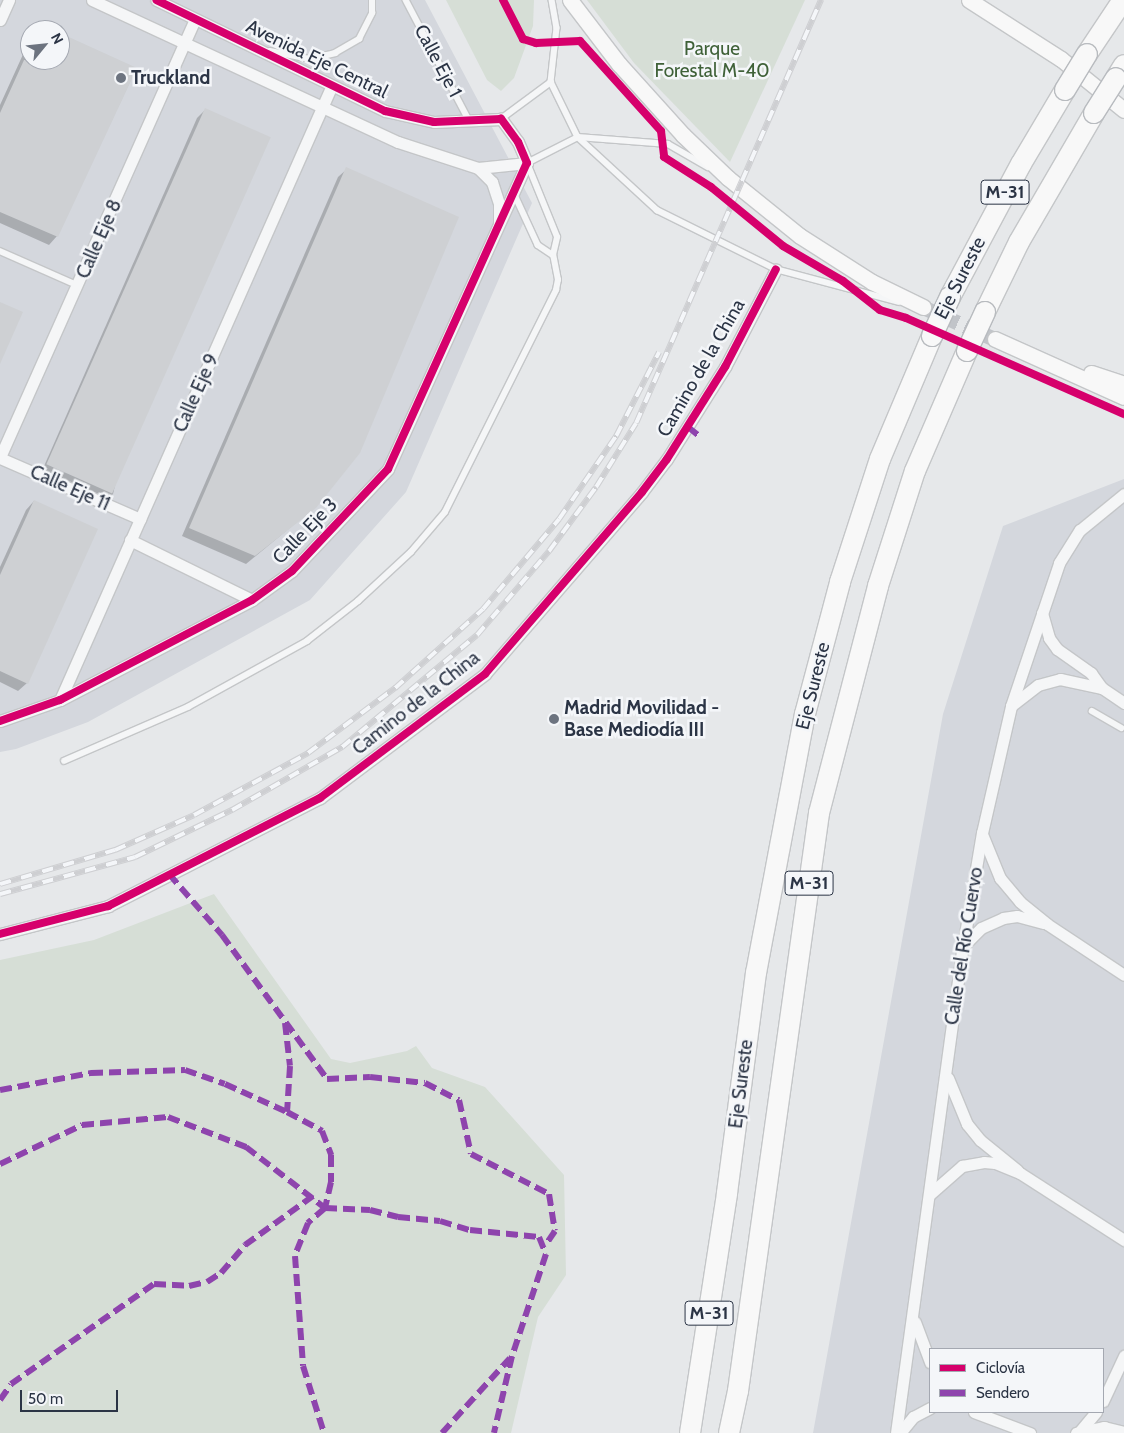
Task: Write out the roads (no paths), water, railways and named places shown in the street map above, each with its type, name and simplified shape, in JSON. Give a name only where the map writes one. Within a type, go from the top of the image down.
[{"type":"highway","name":"Eje Sureste","points":[[690,1433],[727,1193],[756,973],[805,714],[840,582],[880,459],[950,297],[1021,164],[1087,54],[1123,0]]},
{"type":"highway","name":"Eje Sureste","points":[[729,1433],[738,1392],[820,813],[878,586],[908,490],[984,312],[1019,242],[1120,72]]},
{"type":"main road","points":[[570,0],[619,64],[683,135],[728,178],[800,236],[872,282],[924,307]]},
{"type":"main road","points":[[969,0],[1061,59],[1123,110]]},
{"type":"main road","points":[[995,339],[1124,397]]},
{"type":"main road","points":[[1011,346],[1124,384]]},
{"type":"street","points":[[0,20],[9,0]]},
{"type":"street","name":"Avenida Eje Central","points":[[92,0],[184,45],[323,106],[398,142],[478,168]]},
{"type":"street","name":"Avenida Eje Central","points":[[156,0],[195,20],[263,50],[385,111],[434,122],[470,122],[501,119]]},
{"type":"street","name":"Calle Eje 8","points":[[0,457],[79,286],[195,20]]},
{"type":"street","name":"Calle Eje 9","points":[[60,700],[332,85]]},
{"type":"street","points":[[498,228],[527,163],[518,142],[501,119]]},
{"type":"street","points":[[478,168],[527,163]]},
{"type":"street","name":"Calle Eje 3","points":[[0,721],[60,700],[252,600],[292,571],[388,469],[498,228],[499,204],[492,182],[478,168]]},
{"type":"street","name":"Camino de la China","points":[[0,934],[108,906],[320,798],[485,674],[642,492],[666,459],[721,374],[776,269]]},
{"type":"street","name":"Calle Eje 11","points":[[0,457],[140,519]]},
{"type":"street","name":"Calle del Río Cuervo","points":[[896,1433],[963,946],[982,833],[1011,706],[1041,610],[1068,546],[1095,516],[1124,494]]},
{"type":"street","points":[[130,540],[252,600]]},
{"type":"street","points":[[1041,610],[1044,625],[1057,649],[1091,673],[1102,688]]},
{"type":"street","points":[[1011,706],[1038,685],[1050,681],[1072,680],[1102,688],[1124,703]]},
{"type":"street","points":[[982,833],[1000,878],[1020,902],[1047,924],[1124,975]]},
{"type":"street","points":[[963,946],[981,928],[1003,918],[1031,918],[1047,924]]},
{"type":"street","points":[[946,1070],[954,1098],[967,1124],[980,1140],[1020,1173],[1124,1240]]},
{"type":"street","points":[[930,1194],[952,1171],[973,1163],[995,1163],[1020,1173]]},
{"type":"street","points":[[913,1313],[918,1334],[929,1360]]},
{"type":"street","points":[[1104,1399],[1124,1356]]},
{"type":"street","points":[[900,1433],[914,1417],[929,1409]]},
{"type":"street","points":[[1078,1432],[1095,1413]]},
{"type":"street","points":[[987,1416],[1005,1433]]},
{"type":"street","points":[[987,1416],[1030,1433]]},
{"type":"street","points":[[1078,1432],[1104,1427],[1124,1432]]},
{"type":"lane","points":[[263,50],[310,59],[335,53],[359,39],[372,13],[372,0]]},
{"type":"lane","name":"Calle Eje 1","points":[[406,0],[470,122]]},
{"type":"lane","points":[[552,0],[557,28],[551,82],[578,137],[657,210],[776,269],[868,296],[924,307]]},
{"type":"lane","points":[[501,119],[551,82]]},
{"type":"lane","points":[[64,761],[188,708],[261,669],[329,624],[411,552],[445,512],[458,490],[556,290],[558,280],[553,256],[557,237],[527,163],[578,137],[668,144],[728,178]]},
{"type":"lane","points":[[514,193],[538,245],[553,256]]},
{"type":"lane","points":[[0,251],[79,286]]},
{"type":"lane","points":[[1092,711],[1121,728]]},
{"type":"tunnel","points":[[923,307],[995,339]]},
{"type":"railway","points":[[0,894],[135,857],[232,810],[342,747],[477,635],[549,551],[596,487],[636,423],[821,0]]},
{"type":"railway","points":[[0,884],[115,850],[194,815],[308,753],[395,688],[483,609],[559,519],[616,436],[659,352]]},
{"type":"place","name":"Truckland","points":[[121,78]]},
{"type":"place","name":"Madrid Movilidad - Base Mediodía III","points":[[554,719]]},
{"type":"park label","name":"Parque Forestal M-40","points":[[712,60]]}]
